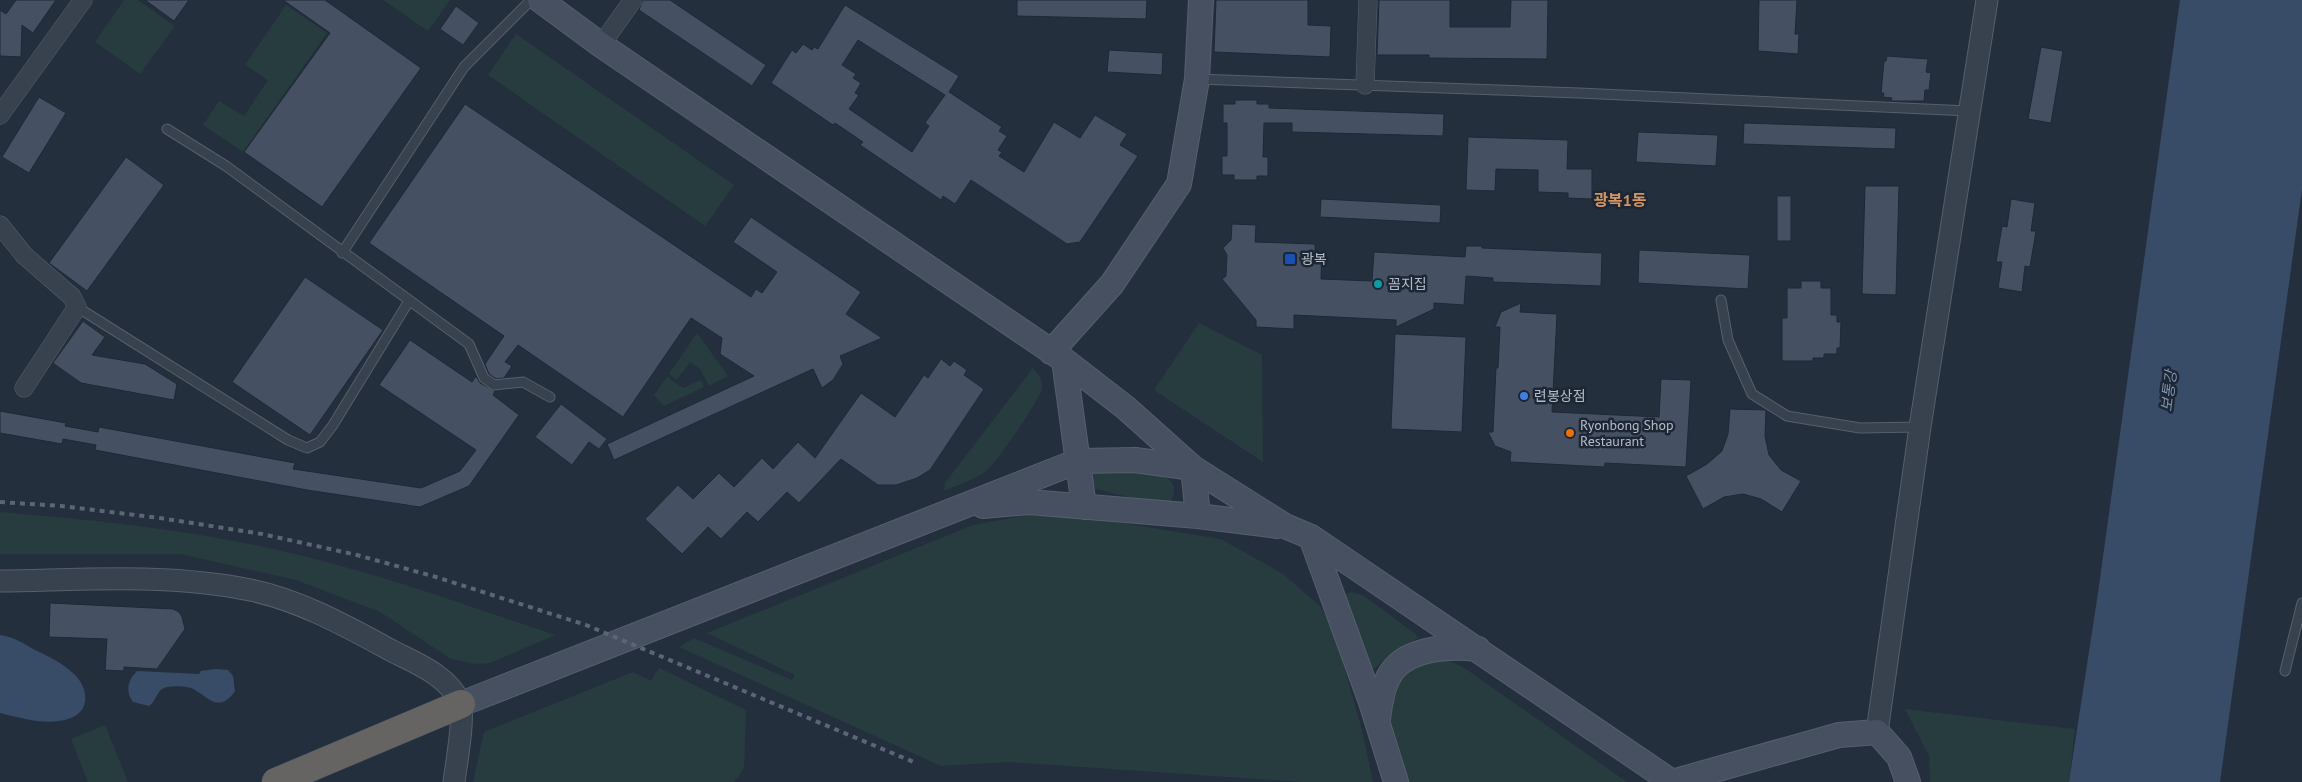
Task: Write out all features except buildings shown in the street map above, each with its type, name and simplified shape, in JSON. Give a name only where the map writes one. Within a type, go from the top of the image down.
[{"type":"highway","points":[[276,782],[461,704]]},
{"type":"main road","points":[[540,0],[601,45],[1057,356],[1126,408],[1193,468],[1285,526],[1311,537],[1672,782],[1840,735],[1877,732],[1898,757],[1908,782]]},
{"type":"main road","points":[[1084,507],[1078,461],[1057,356],[1112,284],[1179,184],[1197,79],[1201,0]]},
{"type":"main road","points":[[461,704],[1078,461],[1135,460],[1193,468]]},
{"type":"main road","points":[[1193,468],[1198,516]]},
{"type":"main road","points":[[959,507],[1029,502],[1198,516],[1285,526]]},
{"type":"main road","points":[[1311,537],[1371,702],[1396,782]]},
{"type":"main road","points":[[1377,725],[1383,689],[1388,676],[1399,664],[1419,652],[1460,647],[1478,649]]},
{"type":"street","points":[[0,115],[83,0]]},
{"type":"street","points":[[601,45],[633,0]]},
{"type":"street","points":[[1365,85],[1368,0]]},
{"type":"street","points":[[1877,732],[1920,427],[1987,0]]},
{"type":"street","points":[[0,225],[24,255],[72,297],[77,307],[24,388]]},
{"type":"street","points":[[0,581],[193,581],[251,590],[303,607],[345,625],[444,680],[461,704],[454,782]]},
{"type":"lane","points":[[342,253],[464,67],[531,0]]},
{"type":"lane","points":[[1197,79],[1969,111]]},
{"type":"lane","points":[[167,129],[226,166],[342,253],[469,344],[484,378],[494,385],[524,382],[550,396]]},
{"type":"lane","points":[[1721,300],[1728,340],[1752,394],[1787,416],[1860,428],[1920,427]]},
{"type":"lane","points":[[77,307],[288,440],[307,448],[320,442],[333,425],[410,301]]},
{"type":"lane","points":[[2285,671],[2302,603]]},
{"type":"green space","points":[[124,0],[138,0],[175,26],[140,74],[95,42]]},
{"type":"green space","points":[[383,0],[450,0],[428,31]]},
{"type":"green space","points":[[286,5],[327,33],[243,152],[203,125],[219,101],[244,116],[268,80],[245,65]]},
{"type":"green space","points":[[516,34],[734,185],[705,226],[488,75]]},
{"type":"green space","points":[[1199,323],[1262,355],[1263,462],[1154,390]]},
{"type":"green space","points":[[697,333],[728,376],[709,386],[700,369],[690,362],[677,380],[669,374]]},
{"type":"green space","points":[[1033,368],[1040,377],[1042,388],[1034,405],[1008,444],[986,471],[971,480],[944,491],[945,483]]},
{"type":"green space","points":[[667,377],[683,388],[701,380],[704,387],[664,406],[654,395]]},
{"type":"green space","points":[[1095,470],[1150,472],[1163,476],[1171,482],[1174,491],[1169,504],[1160,505],[1096,489],[1091,484],[1091,476]]},
{"type":"green space","points":[[0,512],[149,527],[259,546],[328,562],[393,581],[555,635],[490,663],[475,664],[451,659],[380,612],[296,580],[180,554],[0,554]]},
{"type":"green space","points":[[1028,515],[1091,518],[1221,539],[1283,574],[1320,606],[1334,631],[1362,730],[1373,782],[1302,782],[1010,762],[941,766],[679,647],[694,638],[792,680],[795,675],[707,633],[973,525]]},
{"type":"green space","points":[[1352,592],[1364,596],[1416,634],[1418,638],[1392,652],[1371,672],[1346,602],[1346,594]]},
{"type":"green space","points":[[1443,658],[1463,667],[1627,782],[1408,782],[1384,718],[1385,704],[1409,667]]},
{"type":"green space","points":[[659,668],[746,710],[744,768],[734,782],[473,782],[484,732],[633,672],[651,681]]},
{"type":"green space","points":[[1905,709],[2075,729],[2069,782],[1930,782],[1929,756]]},
{"type":"green space","points":[[105,725],[128,782],[88,782],[71,739]]},
{"type":"water","name":"보통강","points":[[2180,0],[2302,0],[2302,189],[2220,782],[2069,782],[2098,593]]},
{"type":"water","points":[[0,635],[10,637],[56,660],[74,674],[83,686],[85,693],[84,706],[81,711],[68,719],[51,722],[0,713]]},
{"type":"water","points":[[228,670],[233,676],[235,691],[223,702],[212,701],[191,688],[183,687],[163,688],[149,706],[133,702],[129,694],[131,678],[137,671],[199,674],[201,671]]},
{"type":"railway","points":[[0,502],[61,506],[160,518],[262,534],[357,555],[436,577],[586,625],[916,763]]},
{"type":"place","name":"광복","points":[[1290,259]]},
{"type":"place","name":"꼼지집","points":[[1378,284]]},
{"type":"place","name":"련봉상점","points":[[1524,396]]},
{"type":"place","name":"Ryonbong Shop Restaurant","points":[[1570,433]]},
{"type":"district","name":"광복1동","points":[[1620,200]]}]
